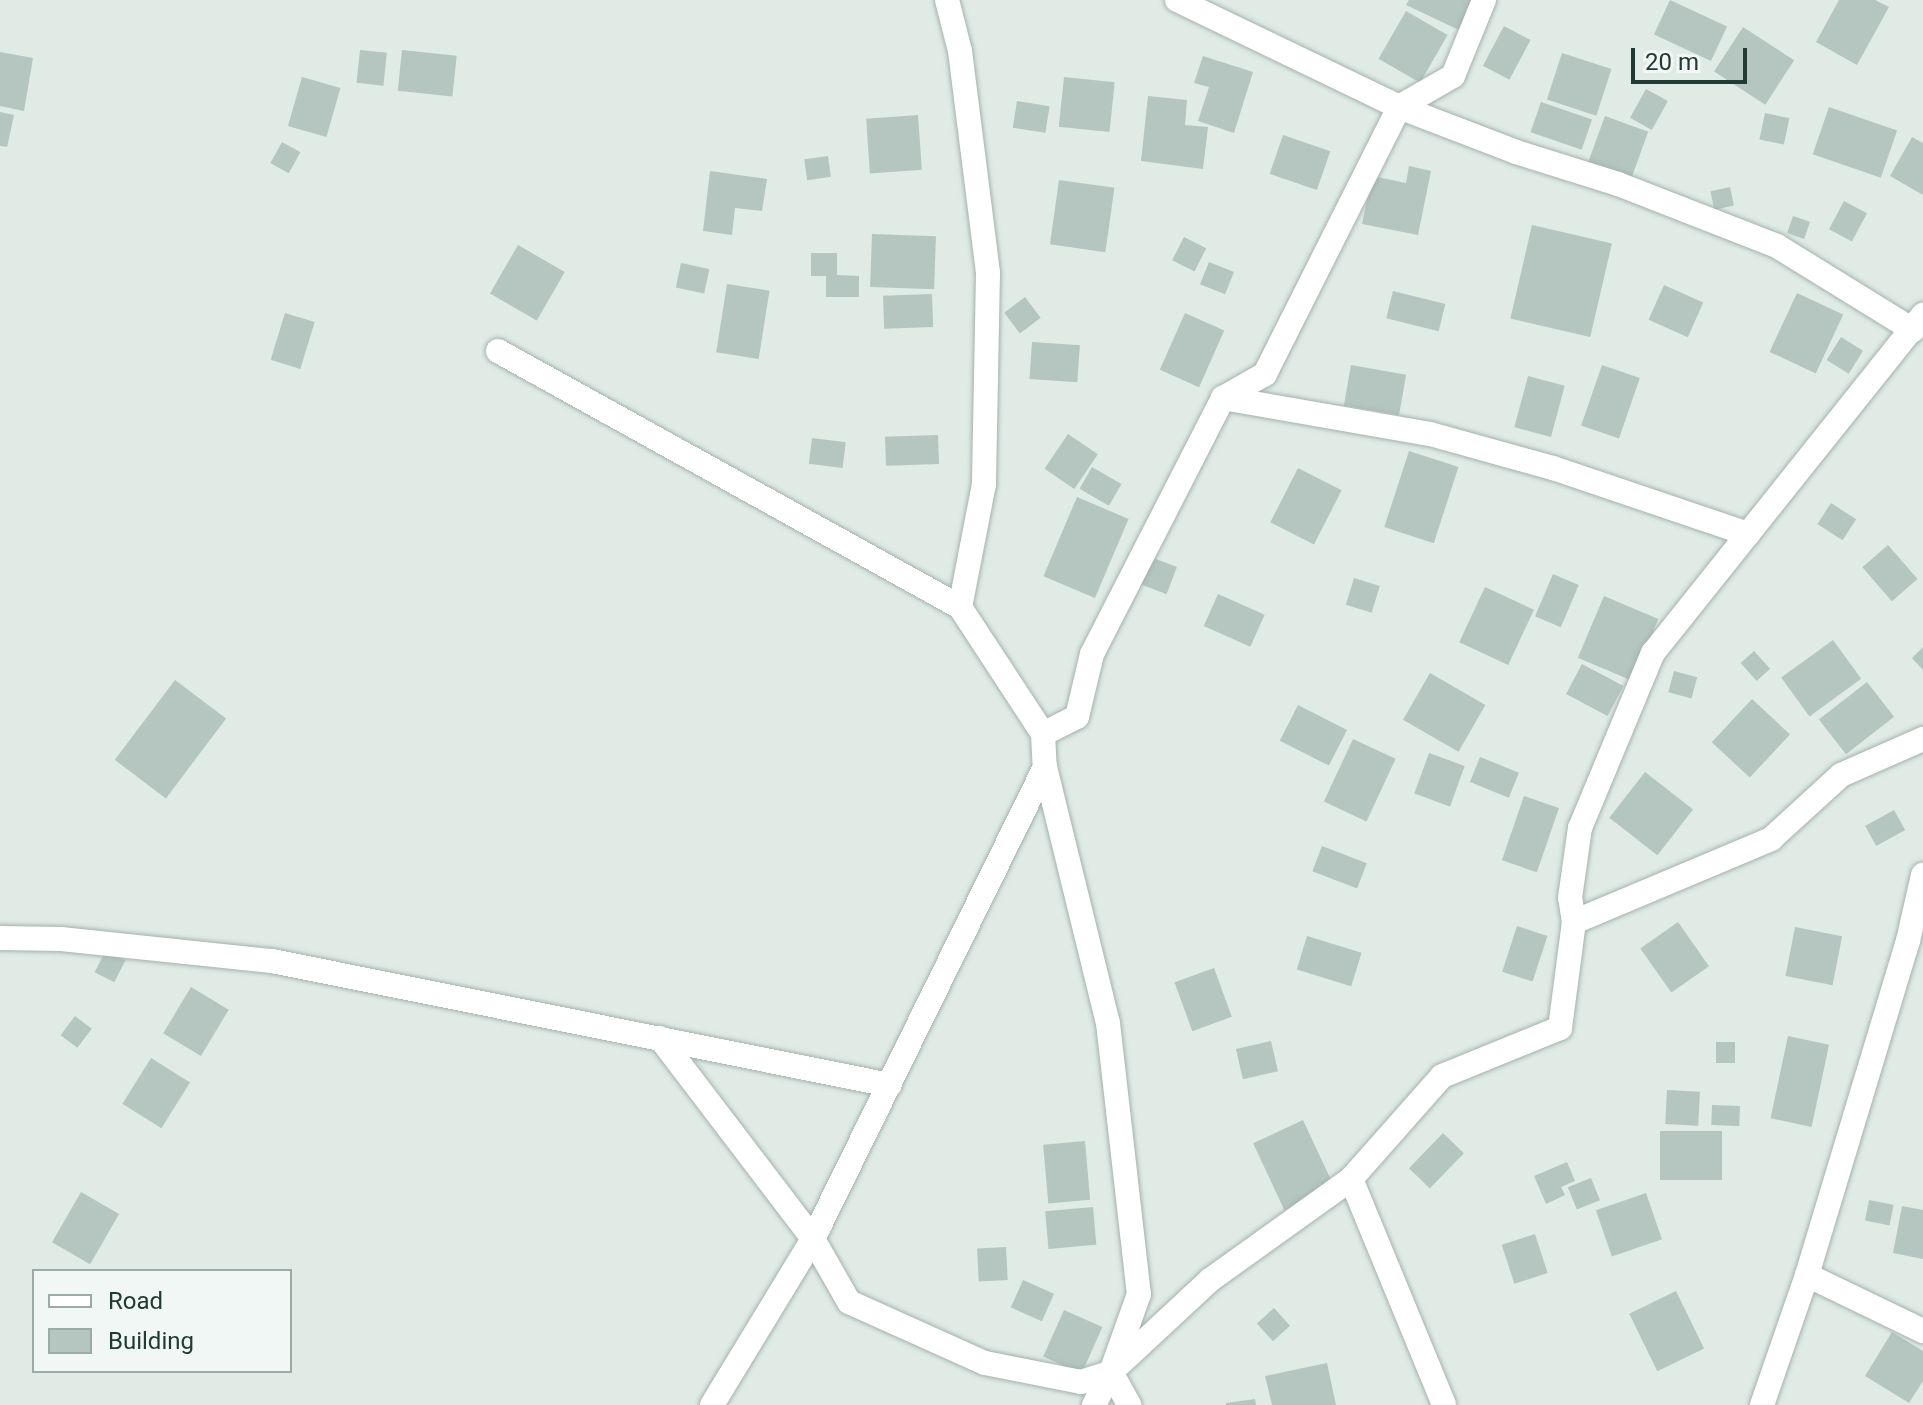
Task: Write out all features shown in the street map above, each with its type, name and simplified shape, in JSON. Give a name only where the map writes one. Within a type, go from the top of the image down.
[{"type":"street","points":[[947,0],[960,51],[988,273],[984,484],[960,607]]},
{"type":"street","points":[[660,1038],[813,1239],[849,1302],[985,1363],[1081,1382],[1111,1372],[1210,1280],[1351,1179],[1442,1076],[1560,1028],[1574,922],[1570,898],[1580,828],[1653,653],[1805,459],[1918,323],[1777,246],[1618,184],[1516,152],[1399,107],[1177,0]]},
{"type":"street","points":[[1043,734],[1077,717],[1092,654],[1223,398],[1265,374],[1399,107],[1453,76],[1484,0]]},
{"type":"street","points":[[498,351],[960,607],[1043,734],[1045,767],[1108,1023],[1139,1294],[1111,1372],[1094,1405]]},
{"type":"street","points":[[1223,398],[1430,434],[1553,468],[1748,534]]},
{"type":"street","points":[[1574,922],[1771,839],[1841,775],[1923,741]]},
{"type":"street","points":[[712,1405],[813,1239],[1045,767]]},
{"type":"street","points":[[1762,1405],[1915,944],[1923,875]]},
{"type":"street","points":[[0,938],[61,939],[272,961],[890,1085]]},
{"type":"street","points":[[1351,1179],[1444,1405]]},
{"type":"street","points":[[1807,1275],[1923,1331]]},
{"type":"street","points":[[1111,1372],[1129,1405]]},
{"type":"building","points":[[1409,0],[1474,0],[1459,30],[1406,5]]},
{"type":"building","points":[[1670,0],[1727,27],[1711,61],[1654,34]]},
{"type":"building","points":[[1839,0],[1875,0],[1889,7],[1857,65],[1816,42]]},
{"type":"building","points":[[1406,11],[1448,35],[1420,83],[1378,59]]},
{"type":"building","points":[[1504,26],[1530,40],[1509,80],[1483,66]]},
{"type":"building","points":[[1743,27],[1794,60],[1765,105],[1714,71]]},
{"type":"building","points":[[360,50],[387,53],[383,86],[357,83]]},
{"type":"building","points":[[402,50],[457,56],[452,97],[398,91]]},
{"type":"building","points":[[0,52],[33,58],[24,111],[0,106]]},
{"type":"building","points":[[1562,53],[1611,69],[1596,116],[1547,100]]},
{"type":"building","points":[[1203,56],[1253,72],[1234,133],[1198,121],[1209,87],[1194,83]]},
{"type":"building","points":[[302,77],[340,88],[326,137],[288,126]]},
{"type":"building","points":[[1064,77],[1115,82],[1109,132],[1059,127]]},
{"type":"building","points":[[1646,89],[1668,101],[1652,130],[1630,118]]},
{"type":"building","points":[[1148,96],[1187,100],[1185,125],[1208,127],[1203,169],[1141,161]]},
{"type":"building","points":[[1017,101],[1050,106],[1045,133],[1013,128]]},
{"type":"building","points":[[1541,102],[1592,120],[1582,150],[1531,132]]},
{"type":"building","points":[[1829,107],[1897,130],[1881,178],[1813,154]]},
{"type":"building","points":[[0,112],[14,115],[7,147],[0,146]]},
{"type":"building","points":[[1765,113],[1789,118],[1784,145],[1759,139]]},
{"type":"building","points":[[918,115],[922,170],[870,173],[866,119]]},
{"type":"building","points":[[1605,116],[1648,132],[1630,182],[1587,166]]},
{"type":"building","points":[[1283,135],[1330,151],[1317,190],[1270,174]]},
{"type":"building","points":[[1912,137],[1923,143],[1923,195],[1890,176]]},
{"type":"building","points":[[282,142],[300,152],[289,173],[270,163]]},
{"type":"building","points":[[828,156],[831,177],[807,180],[804,159]]},
{"type":"building","points":[[1409,166],[1431,171],[1418,235],[1362,224],[1372,176],[1406,183]]},
{"type":"building","points":[[710,171],[767,179],[762,211],[735,208],[732,235],[703,231]]},
{"type":"building","points":[[1059,180],[1114,188],[1105,252],[1050,244]]},
{"type":"building","points":[[1730,187],[1734,206],[1714,210],[1710,191]]},
{"type":"building","points":[[1844,201],[1867,213],[1852,241],[1829,229]]},
{"type":"building","points":[[1793,216],[1810,222],[1804,239],[1787,233]]},
{"type":"building","points":[[1532,225],[1612,243],[1590,337],[1510,319]]},
{"type":"building","points":[[872,234],[936,236],[934,289],[870,287]]},
{"type":"building","points":[[1184,237],[1206,248],[1194,272],[1172,260]]},
{"type":"building","points":[[518,245],[565,272],[537,320],[490,293]]},
{"type":"building","points":[[811,253],[837,253],[837,275],[859,276],[859,297],[826,297],[826,276],[811,276]]},
{"type":"building","points":[[1209,262],[1234,272],[1225,294],[1200,284]]},
{"type":"building","points":[[681,263],[709,269],[704,293],[676,287]]},
{"type":"building","points":[[727,284],[769,291],[759,359],[716,352]]},
{"type":"building","points":[[1664,285],[1703,302],[1688,337],[1649,320]]},
{"type":"building","points":[[1393,291],[1445,304],[1439,331],[1386,318]]},
{"type":"building","points":[[1797,293],[1843,315],[1816,373],[1770,352]]},
{"type":"building","points":[[932,294],[933,327],[884,329],[883,296]]},
{"type":"building","points":[[1025,297],[1041,318],[1020,333],[1004,313]]},
{"type":"building","points":[[285,313],[315,322],[300,369],[271,360]]},
{"type":"building","points":[[1185,313],[1224,330],[1199,387],[1160,370]]},
{"type":"building","points":[[1841,337],[1863,351],[1849,374],[1827,360]]},
{"type":"building","points":[[1032,342],[1080,345],[1077,382],[1029,379]]},
{"type":"building","points":[[1351,365],[1406,375],[1399,415],[1344,405]]},
{"type":"building","points":[[1602,365],[1640,378],[1619,439],[1581,426]]},
{"type":"building","points":[[1528,376],[1565,386],[1551,437],[1514,427]]},
{"type":"building","points":[[1068,434],[1098,454],[1074,489],[1045,469]]},
{"type":"building","points":[[938,435],[939,464],[886,466],[885,437]]},
{"type":"building","points":[[812,438],[846,442],[843,468],[809,464]]},
{"type":"building","points":[[1409,451],[1458,467],[1434,543],[1384,527]]},
{"type":"building","points":[[1092,467],[1121,484],[1109,506],[1080,489]]},
{"type":"building","points":[[1298,468],[1342,490],[1314,545],[1270,522]]},
{"type":"building","points":[[1077,497],[1129,519],[1095,598],[1043,576]]},
{"type":"building","points":[[1831,503],[1856,519],[1843,540],[1817,524]]},
{"type":"building","points":[[1888,545],[1918,579],[1892,601],[1862,567]]},
{"type":"building","points":[[1148,556],[1177,567],[1167,594],[1138,583]]},
{"type":"building","points":[[1553,574],[1579,585],[1561,627],[1535,616]]},
{"type":"building","points":[[1354,578],[1380,586],[1372,613],[1346,605]]},
{"type":"building","points":[[1485,587],[1534,610],[1508,665],[1459,642]]},
{"type":"building","points":[[1218,594],[1265,615],[1250,647],[1204,626]]},
{"type":"building","points":[[1604,596],[1658,619],[1632,681],[1578,658]]},
{"type":"building","points":[[1833,640],[1861,679],[1809,716],[1781,678]]},
{"type":"building","points":[[1923,647],[1923,670],[1912,658]]},
{"type":"building","points":[[1754,651],[1770,669],[1757,681],[1741,663]]},
{"type":"building","points":[[1582,664],[1623,686],[1608,716],[1566,694]]},
{"type":"building","points":[[1674,671],[1697,677],[1691,698],[1668,692]]},
{"type":"building","points":[[1430,673],[1485,705],[1458,752],[1403,720]]},
{"type":"building","points":[[175,680],[226,719],[166,798],[115,760]]},
{"type":"building","points":[[1867,682],[1894,717],[1846,754],[1819,720]]},
{"type":"building","points":[[1752,699],[1790,734],[1750,778],[1712,742]]},
{"type":"building","points":[[1298,705],[1347,730],[1329,766],[1280,741]]},
{"type":"building","points":[[1353,739],[1396,759],[1366,821],[1324,802]]},
{"type":"building","points":[[1429,753],[1465,766],[1450,806],[1414,793]]},
{"type":"building","points":[[1480,757],[1519,773],[1509,798],[1470,782]]},
{"type":"building","points":[[1645,772],[1693,810],[1657,855],[1609,818]]},
{"type":"building","points":[[1524,796],[1559,808],[1537,872],[1502,860]]},
{"type":"building","points":[[1894,810],[1905,830],[1876,846],[1865,826]]},
{"type":"building","points":[[1322,846],[1367,863],[1357,888],[1312,871]]},
{"type":"building","points":[[1678,922],[1709,966],[1671,993],[1640,948]]},
{"type":"building","points":[[1517,926],[1547,936],[1533,982],[1502,972]]},
{"type":"building","points":[[1795,927],[1842,936],[1833,985],[1785,976]]},
{"type":"building","points":[[1307,936],[1362,953],[1351,986],[1297,969]]},
{"type":"building","points":[[106,950],[126,960],[114,982],[95,972]]},
{"type":"building","points":[[1214,968],[1232,1017],[1192,1031],[1175,982]]},
{"type":"building","points":[[191,987],[229,1010],[201,1056],[163,1033]]},
{"type":"building","points":[[75,1016],[92,1029],[77,1048],[61,1035]]},
{"type":"building","points":[[1788,1036],[1829,1045],[1812,1127],[1771,1118]]},
{"type":"building","points":[[1271,1041],[1278,1071],[1243,1079],[1236,1049]]},
{"type":"building","points":[[1716,1042],[1735,1042],[1735,1063],[1716,1063]]},
{"type":"building","points":[[151,1058],[190,1082],[161,1128],[122,1104]]},
{"type":"building","points":[[1667,1090],[1700,1092],[1698,1126],[1665,1124]]},
{"type":"building","points":[[1712,1105],[1740,1106],[1739,1126],[1711,1125]]},
{"type":"building","points":[[1303,1120],[1334,1187],[1284,1210],[1253,1143]]},
{"type":"building","points":[[1660,1131],[1722,1131],[1722,1180],[1660,1180]]},
{"type":"building","points":[[1443,1133],[1464,1153],[1430,1188],[1409,1168]]},
{"type":"building","points":[[1085,1141],[1090,1200],[1048,1203],[1043,1145]]},
{"type":"building","points":[[1567,1162],[1575,1181],[1561,1187],[1565,1195],[1546,1204],[1534,1176]]},
{"type":"building","points":[[1591,1178],[1600,1200],[1577,1210],[1568,1187]]},
{"type":"building","points":[[81,1192],[119,1214],[90,1264],[52,1242]]},
{"type":"building","points":[[1646,1193],[1662,1239],[1612,1257],[1596,1210]]},
{"type":"building","points":[[1869,1200],[1894,1205],[1890,1225],[1865,1221]]},
{"type":"building","points":[[1902,1206],[1923,1210],[1923,1259],[1893,1253]]},
{"type":"building","points":[[1093,1207],[1096,1245],[1048,1249],[1045,1211]]},
{"type":"building","points":[[1535,1234],[1548,1273],[1514,1284],[1502,1245]]},
{"type":"building","points":[[1006,1247],[1008,1280],[979,1281],[977,1249]]},
{"type":"building","points":[[1023,1280],[1054,1294],[1042,1321],[1011,1307]]},
{"type":"building","points":[[1676,1291],[1704,1349],[1657,1371],[1629,1314]]},
{"type":"building","points":[[1274,1308],[1290,1326],[1273,1341],[1257,1323]]},
{"type":"building","points":[[1064,1310],[1102,1327],[1082,1374],[1043,1357]]},
{"type":"building","points":[[1892,1332],[1923,1351],[1923,1381],[1909,1403],[1865,1376]]},
{"type":"building","points":[[1327,1363],[1336,1405],[1272,1405],[1265,1376]]},
{"type":"building","points":[[1255,1399],[1256,1405],[1226,1405],[1226,1403]]}]
